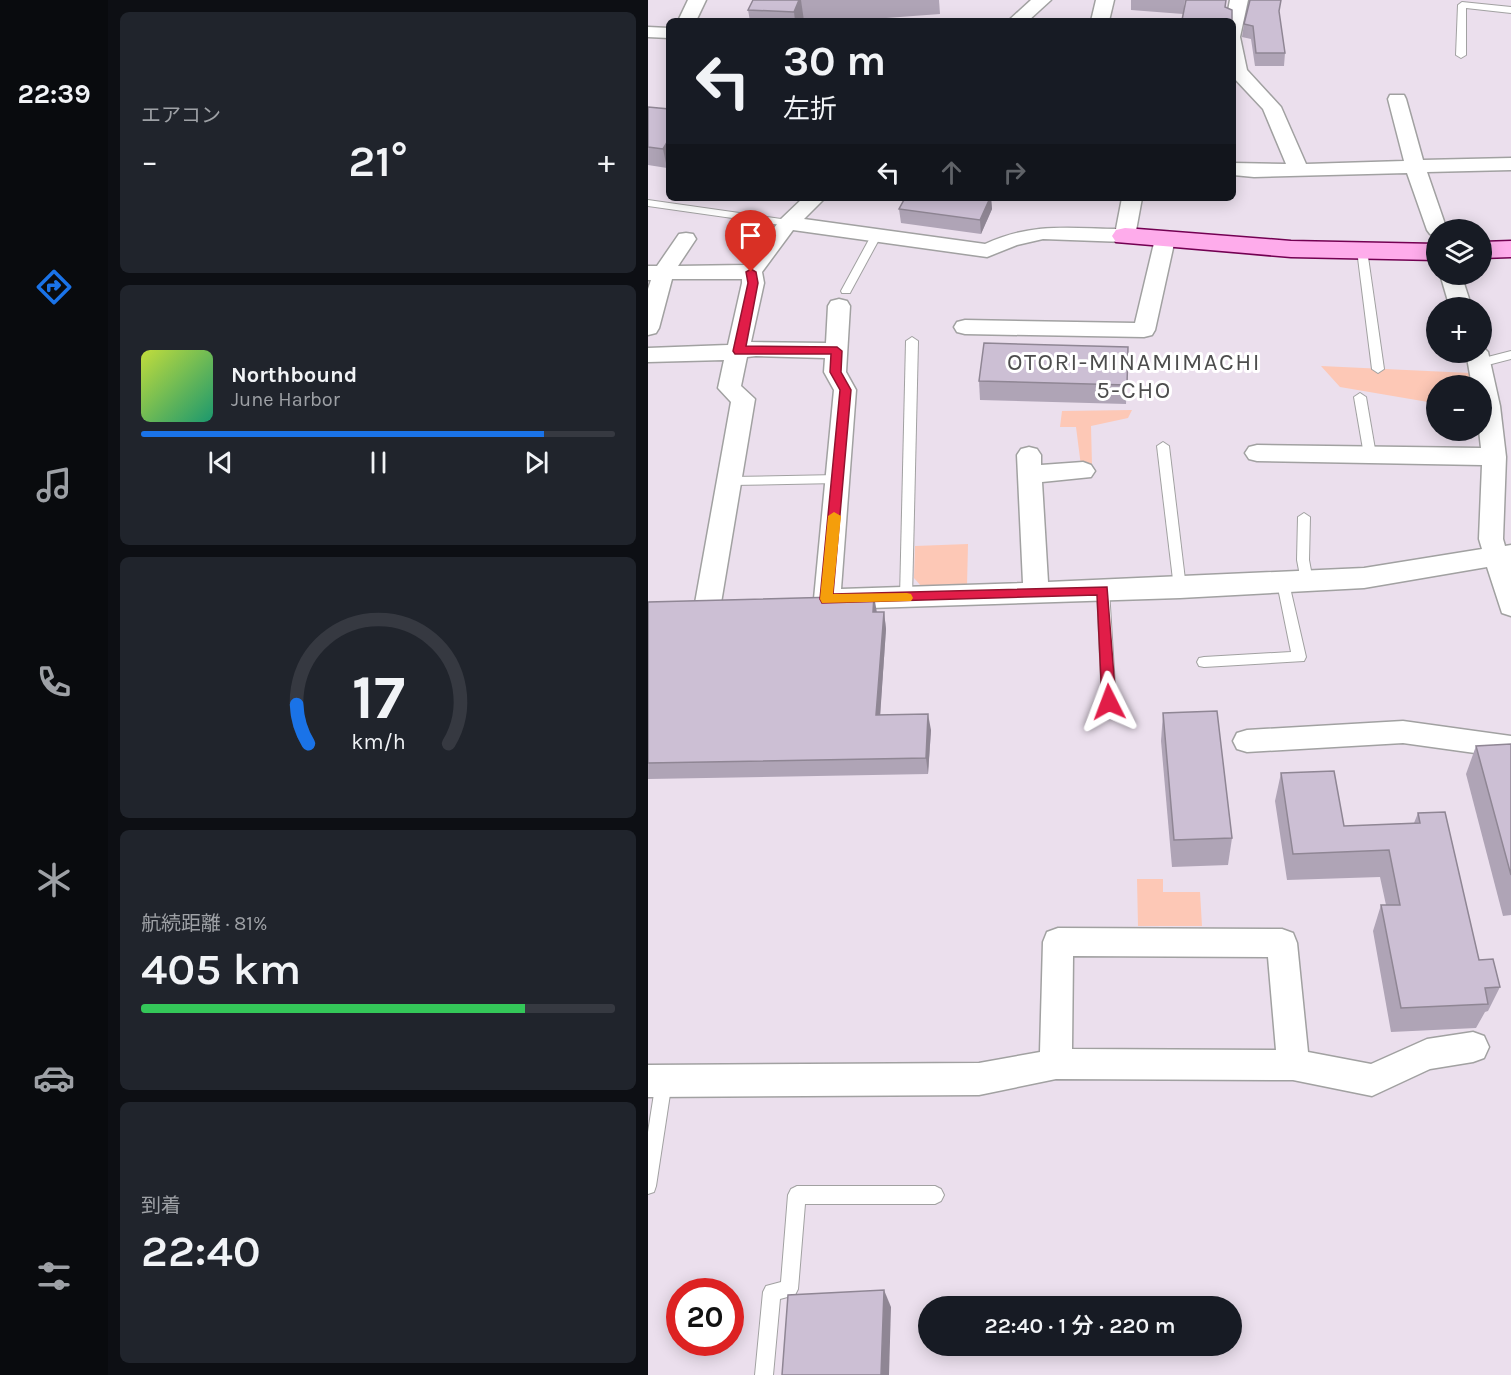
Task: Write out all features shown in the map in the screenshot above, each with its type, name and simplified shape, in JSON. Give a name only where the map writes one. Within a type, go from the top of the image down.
[{"type":"street","points":[[688,18],[697,0]]},
{"type":"street","points":[[1021,18],[1042,0]]},
{"type":"street","points":[[1101,18],[1106,0]]},
{"type":"street","points":[[1236,18],[1239,0]]},
{"type":"street","points":[[648,32],[666,33]]},
{"type":"street","points":[[1236,59],[1238,71],[1272,107],[1298,169]]},
{"type":"street","points":[[1397,99],[1415,166],[1433,219]]},
{"type":"street","points":[[1236,169],[1511,164]]},
{"type":"street","points":[[709,603],[743,399],[729,388],[753,283],[751,272],[788,223],[812,201]]},
{"type":"street","points":[[1125,236],[1131,201]]},
{"type":"street","points":[[788,223],[987,250],[1011,240],[1043,233],[1125,236],[1291,249],[1426,252]]},
{"type":"street","points":[[648,328],[656,273],[686,239]]},
{"type":"street","points":[[964,327],[1144,330],[1165,239]]},
{"type":"street","points":[[1492,250],[1511,249]]},
{"type":"street","points":[[656,273],[751,272]]},
{"type":"street","points":[[842,298],[835,372],[845,390],[838,479],[815,600],[1180,588],[1364,578],[1505,556]]},
{"type":"street","points":[[648,355],[756,349],[837,351]]},
{"type":"street","points":[[1479,363],[1494,457],[1491,539],[1505,556],[1511,606]]},
{"type":"street","points":[[1257,453],[1494,457]]},
{"type":"street","points":[[1036,592],[1030,465],[1083,471]]},
{"type":"street","points":[[1247,741],[1402,732],[1511,747]]},
{"type":"street","points":[[1056,1064],[1058,942],[1082,942],[1282,943],[1293,1065]]},
{"type":"street","points":[[656,1081],[979,1079],[1056,1064],[1293,1065],[1372,1080],[1428,1054],[1473,1047]]},
{"type":"lane","points":[[1461,55],[1462,6],[1511,10]]},
{"type":"lane","points":[[648,203],[788,223]]},
{"type":"lane","points":[[842,298],[877,234]]},
{"type":"lane","points":[[1362,250],[1378,369]]},
{"type":"lane","points":[[906,598],[912,341]]},
{"type":"lane","points":[[1492,357],[1511,355]]},
{"type":"lane","points":[[1360,397],[1370,455]]},
{"type":"lane","points":[[1163,446],[1180,588]]},
{"type":"lane","points":[[731,481],[838,479]]},
{"type":"lane","points":[[1204,662],[1299,657],[1295,582],[1303,560],[1304,517]]},
{"type":"lane","points":[[1103,590],[1109,702]]},
{"type":"lane","points":[[648,1186],[656,1081]]},
{"type":"lane","points":[[764,1375],[772,1292],[789,1289],[797,1194],[935,1195]]},
{"type":"shaded area","points":[[1321,366],[1470,373],[1470,375],[1426,375],[1426,402],[1340,387]]},
{"type":"shaded area","points":[[1132,410],[1128,418],[1091,426],[1092,466],[1081,466],[1076,427],[1060,427],[1062,411]]},
{"type":"shaded area","points":[[968,544],[967,586],[922,587],[914,578],[915,546]]},
{"type":"shaded area","points":[[1137,879],[1163,879],[1163,892],[1200,892],[1202,926],[1138,926]]},
{"type":"building","points":[[753,0],[799,0],[794,12],[748,10]]},
{"type":"building","points":[[1186,0],[1226,0],[1225,7],[1232,10],[1232,18],[1182,18]]},
{"type":"building","points":[[1250,0],[1281,0],[1279,11],[1285,53],[1256,53],[1253,26],[1244,24]]},
{"type":"building","points":[[648,107],[666,109],[666,144],[663,149],[648,147]]},
{"type":"building","points":[[903,201],[989,201],[980,220],[899,209]]},
{"type":"building","points":[[984,343],[1128,347],[1127,385],[979,381]]},
{"type":"building","points":[[874,596],[873,612],[884,612],[876,715],[928,714],[926,758],[648,763],[648,602]]},
{"type":"building","points":[[1217,711],[1232,838],[1174,840],[1163,713]]},
{"type":"building","points":[[1511,744],[1511,875],[1476,746]]},
{"type":"building","points":[[1334,771],[1344,826],[1420,823],[1418,813],[1445,812],[1479,960],[1493,959],[1500,987],[1485,988],[1488,1004],[1401,1008],[1381,905],[1400,905],[1389,850],[1293,854],[1281,773]]},
{"type":"building","points":[[884,1290],[881,1375],[782,1375],[788,1295]]},
{"type":"slow traffic","points":[[834,516],[826,599],[907,598]]},
{"type":"district","name":"OTORI-MINAMIMACHI 5-CHO","points":[[1134,376]]},
{"type":"route","points":[[751,272],[753,283],[739,351],[756,349],[837,351],[835,372],[845,390],[826,599],[1103,590],[1109,702]]}]
